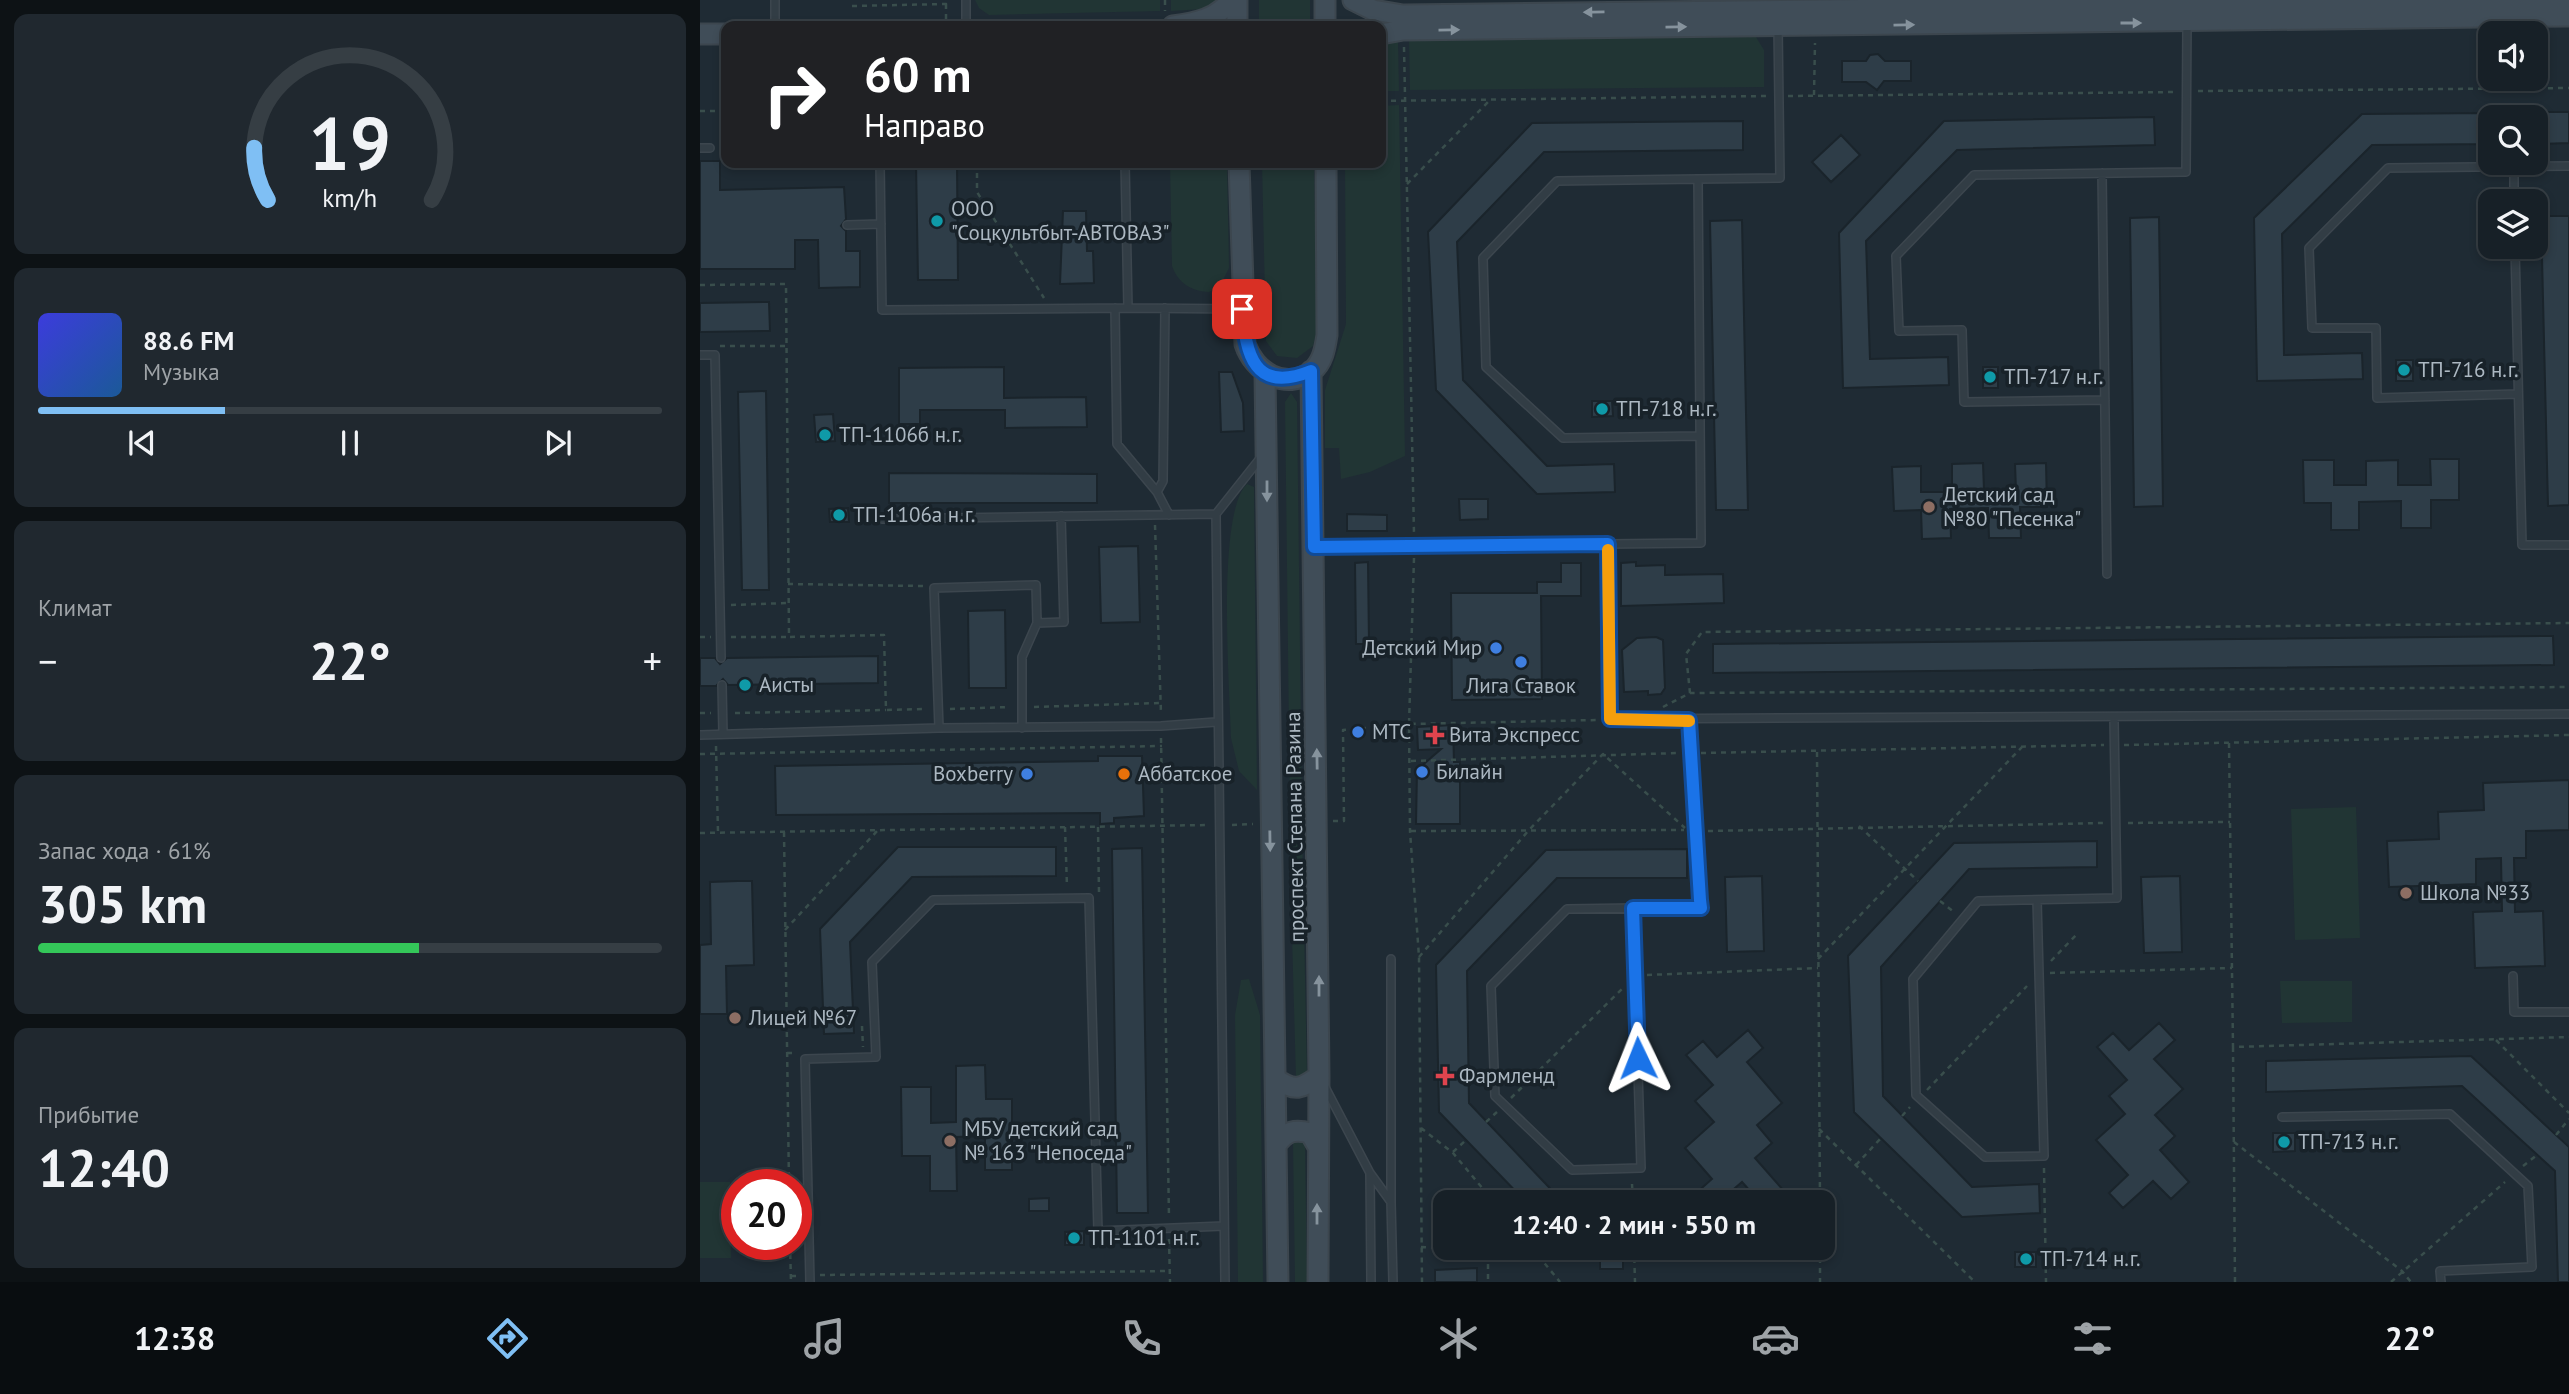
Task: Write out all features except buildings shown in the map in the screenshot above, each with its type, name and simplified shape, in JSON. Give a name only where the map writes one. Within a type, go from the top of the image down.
[{"type":"main road","points":[[1169,19],[1209,18],[1220,13],[1231,0]]},
{"type":"main road","points":[[1237,0],[1237,21]]},
{"type":"main road","points":[[1325,0],[1325,21]]},
{"type":"main road","points":[[1353,0],[1373,10],[1403,15],[1940,4],[2569,1]]},
{"type":"main road","points":[[1386,33],[1403,30],[2569,16]]},
{"type":"main road","points":[[700,34],[721,34]]},
{"type":"main road","name":"проспект Степана Разина","points":[[1239,168],[1242,309],[1250,357],[1265,374],[1269,823],[1278,1282]]},
{"type":"main road","name":"проспект Степана Разина","points":[[1318,1282],[1318,821],[1311,371],[1323,356],[1327,335],[1326,168]]},
{"type":"main road","points":[[1265,374],[1278,378],[1297,377],[1311,371]]},
{"type":"main road","points":[[1276,1079],[1290,1089],[1301,1089],[1319,1076]]},
{"type":"main road","points":[[1276,1144],[1283,1135],[1297,1129],[1310,1133],[1317,1145]]},
{"type":"lane","points":[[775,0],[775,21]]},
{"type":"lane","points":[[966,0],[967,21]]},
{"type":"lane","points":[[2105,400],[1964,402],[1962,330],[1899,331],[1896,256],[1974,175],[2186,172],[2188,22]]},
{"type":"lane","points":[[1699,436],[1563,438],[1486,367],[1483,258],[1557,181],[1780,178],[1778,26]]},
{"type":"lane","points":[[700,148],[710,148]]},
{"type":"lane","points":[[2548,167],[2569,166]]},
{"type":"lane","points":[[880,168],[881,310],[1115,307],[1242,309]]},
{"type":"lane","points":[[1125,168],[1128,308]]},
{"type":"lane","points":[[2478,168],[2388,169],[2309,248],[2312,328],[2376,328],[2378,398],[2518,394]]},
{"type":"lane","points":[[2102,173],[2107,574]]},
{"type":"lane","points":[[1314,547],[1701,543],[1698,179]]},
{"type":"lane","points":[[846,225],[881,223]]},
{"type":"lane","points":[[2515,259],[2522,545],[2569,545]]},
{"type":"lane","points":[[1115,307],[1117,444],[1157,492],[1169,514]]},
{"type":"lane","points":[[1157,492],[1163,481],[1165,308]]},
{"type":"lane","points":[[700,355],[715,355],[721,658]]},
{"type":"lane","points":[[1225,1282],[1220,825],[1216,722],[1216,514],[1266,450]]},
{"type":"lane","points":[[882,519],[1216,514]]},
{"type":"lane","points":[[1037,623],[1064,622],[1061,516]]},
{"type":"lane","points":[[1608,544],[1610,719],[2113,719],[2569,714]]},
{"type":"lane","points":[[939,728],[934,588],[1036,585],[1037,623],[1022,657],[1022,728]]},
{"type":"lane","points":[[719,735],[723,713],[722,685]]},
{"type":"lane","points":[[2037,900],[2044,1156],[1985,1157],[1916,1095],[1913,979],[1978,901],[2118,898],[2113,719]]},
{"type":"lane","points":[[1633,908],[1641,1168],[1572,1170],[1495,1096],[1491,986],[1567,909],[1633,908],[1701,908],[1689,720]]},
{"type":"lane","points":[[700,735],[939,728],[1161,726],[1216,722]]},
{"type":"lane","points":[[810,1279],[805,1059],[876,1057],[872,962],[933,900],[1089,898],[1098,1231],[1224,1226]]},
{"type":"lane","points":[[1391,959],[1393,1282]]},
{"type":"lane","points":[[2513,976],[2514,1012],[2569,1012]]},
{"type":"lane","points":[[1319,1076],[1370,1173],[1391,1202]]},
{"type":"lane","points":[[2282,1117],[2450,1114],[2528,1186],[2532,1267],[2440,1271],[2441,1282]]},
{"type":"lane","points":[[1370,1173],[1371,1282]]},
{"type":"path","points":[[1165,0],[1169,19]]},
{"type":"path","points":[[852,6],[945,2],[946,21]]},
{"type":"path","points":[[1814,96],[1815,36]]},
{"type":"path","points":[[1404,39],[1414,547],[1409,724],[1410,831],[1419,957],[1422,1282]]},
{"type":"path","points":[[1386,101],[2569,88]]},
{"type":"path","points":[[1406,184],[1491,99]]},
{"type":"path","points":[[700,111],[721,111]]},
{"type":"path","points":[[977,168],[977,191],[1051,308]]},
{"type":"path","points":[[700,285],[786,284],[789,637]]},
{"type":"path","points":[[713,346],[787,346]]},
{"type":"path","points":[[1155,515],[1164,825],[1170,1282]]},
{"type":"path","points":[[788,584],[912,583],[934,588]]},
{"type":"path","points":[[728,605],[789,603]]},
{"type":"path","points":[[1690,693],[1686,654],[1702,632],[2569,623]]},
{"type":"path","points":[[700,637],[884,635],[886,710]]},
{"type":"path","points":[[1654,712],[1690,693],[2569,687]]},
{"type":"path","points":[[700,713],[1160,703]]},
{"type":"path","points":[[1318,821],[1344,821],[1343,730],[1409,724],[1610,719]]},
{"type":"path","points":[[718,833],[716,754],[719,735]]},
{"type":"path","points":[[1409,761],[1602,754],[1817,752],[2569,735]]},
{"type":"path","points":[[2229,743],[2235,1282]]},
{"type":"path","points":[[700,754],[1162,746]]},
{"type":"path","points":[[1818,960],[2022,747]]},
{"type":"path","points":[[1817,752],[1820,1190]]},
{"type":"path","points":[[1419,957],[1529,830],[1602,754]]},
{"type":"path","points":[[1410,831],[1688,830],[1602,754]]},
{"type":"path","points":[[1696,831],[1859,826],[2230,822]]},
{"type":"path","points":[[700,834],[1269,823]]},
{"type":"path","points":[[1859,826],[1919,881]]},
{"type":"path","points":[[1065,827],[1067,892]]},
{"type":"path","points":[[1098,827],[1099,895]]},
{"type":"path","points":[[785,930],[877,830]]},
{"type":"path","points":[[784,832],[789,1169]]},
{"type":"path","points":[[1940,901],[1956,914]]},
{"type":"path","points":[[1902,1116],[2078,933]]},
{"type":"path","points":[[2039,974],[2232,968]]},
{"type":"path","points":[[862,1024],[863,1051]]},
{"type":"path","points":[[2233,1047],[2569,1037]]},
{"type":"path","points":[[2496,1040],[2569,1113]]},
{"type":"path","points":[[787,1053],[799,1053]]},
{"type":"path","points":[[2556,1135],[2569,1119]]},
{"type":"path","points":[[1421,1128],[1453,1153],[1484,1190]]},
{"type":"path","points":[[1819,1129],[1975,1282]]},
{"type":"path","points":[[1856,1165],[1881,1138]]},
{"type":"path","points":[[1453,1153],[1466,1140]]},
{"type":"path","points":[[2234,1142],[2402,1271],[2411,1282]]},
{"type":"path","points":[[2391,1282],[2537,1155]]},
{"type":"path","points":[[2044,1168],[2046,1282]]},
{"type":"path","points":[[1632,1184],[1632,1190]]},
{"type":"path","points":[[1421,1247],[1488,1251],[1488,1282]]},
{"type":"path","points":[[790,1260],[791,1282]]},
{"type":"path","points":[[1542,1260],[1560,1282]]},
{"type":"path","points":[[1634,1260],[1635,1282]]},
{"type":"path","points":[[1820,1260],[1821,1282]]},
{"type":"path","points":[[791,1276],[810,1279],[1170,1271]]},
{"type":"green space","points":[[975,0],[1160,0],[1160,11],[989,15],[979,8]]},
{"type":"green space","points":[[1171,0],[1218,0],[1204,9],[1171,11]]},
{"type":"green space","points":[[1259,0],[1310,0],[1310,21],[1259,21]]},
{"type":"green space","points":[[1756,37],[1764,50],[1764,87],[1410,90],[1409,40]]},
{"type":"green space","points":[[1398,40],[1399,91],[1386,91],[1386,41]]},
{"type":"green space","points":[[1399,105],[1405,456],[1370,472],[1341,479],[1339,448],[1325,448],[1325,390],[1346,324],[1345,168],[1386,168],[1386,106]]},
{"type":"green space","points":[[1170,168],[1227,168],[1229,268],[1220,286],[1209,292],[1196,290],[1178,277],[1172,266]]},
{"type":"green space","points":[[1262,168],[1314,168],[1317,330],[1313,346],[1297,358],[1277,356],[1266,341]]},
{"type":"green space","points":[[1291,393],[1297,402],[1302,816],[1290,816],[1285,402]]},
{"type":"green space","points":[[1247,484],[1254,487],[1257,790],[1239,771],[1231,738],[1227,645],[1231,529],[1237,501]]},
{"type":"green space","points":[[2356,807],[2360,938],[2295,940],[2291,809]]},
{"type":"green space","points":[[1302,827],[1307,1074],[1296,1079],[1289,828]]},
{"type":"green space","points":[[1249,979],[1260,1015],[1263,1282],[1238,1282],[1235,1015],[1241,980]]},
{"type":"green space","points":[[2280,981],[2352,981],[2352,1022],[2282,1023]]},
{"type":"green space","points":[[1298,1137],[1305,1143],[1307,1282],[1295,1282],[1293,1143]]},
{"type":"green space","points":[[700,1182],[721,1182],[721,1258],[700,1258]]},
{"type":"slow traffic","points":[[1608,550],[1610,719],[1689,721]]},
{"type":"place","name":"ООО \"Соцкультбыт-АВТОВАЗ\"","points":[[937,221]]},
{"type":"place","name":"ТП-716 н.г.","points":[[2404,370]]},
{"type":"place","name":"ТП-717 н.г.","points":[[1990,377]]},
{"type":"place","name":"ТП-718 н.г.","points":[[1602,409]]},
{"type":"place","name":"ТП-1106б н.г.","points":[[825,435]]},
{"type":"place","name":"Детский сад №80 \"Песенка\"","points":[[1929,507]]},
{"type":"place","name":"ТП-1106а н.г.","points":[[839,515]]},
{"type":"place","name":"Детский Мир","points":[[1496,648]]},
{"type":"place","name":"Лига Ставок","points":[[1521,662]]},
{"type":"place","name":"Аисты","points":[[745,685]]},
{"type":"place","name":"МТС","points":[[1358,732]]},
{"type":"place","name":"Вита Экспресс","points":[[1435,735]]},
{"type":"place","name":"Билайн","points":[[1422,772]]},
{"type":"place","name":"Boxberry","points":[[1027,774]]},
{"type":"place","name":"Аббатское","points":[[1124,774]]},
{"type":"place","name":"Школа №33","points":[[2406,893]]},
{"type":"place","name":"Лицей №67","points":[[735,1018]]},
{"type":"place","name":"Фармленд","points":[[1445,1076]]},
{"type":"place","name":"МБУ детский сад № 163 \"Непоседа\"","points":[[950,1141]]},
{"type":"place","name":"ТП-713 н.г.","points":[[2284,1142]]},
{"type":"place","name":"ТП-1101 н.г.","points":[[1074,1238]]},
{"type":"place","name":"ТП-714 н.г.","points":[[2026,1259]]},
{"type":"route","points":[[1242,309],[1245,344],[1256,368],[1278,378],[1297,377],[1311,371],[1314,547],[1608,544],[1610,719],[1689,720],[1701,908],[1633,908],[1638,1058]]}]
